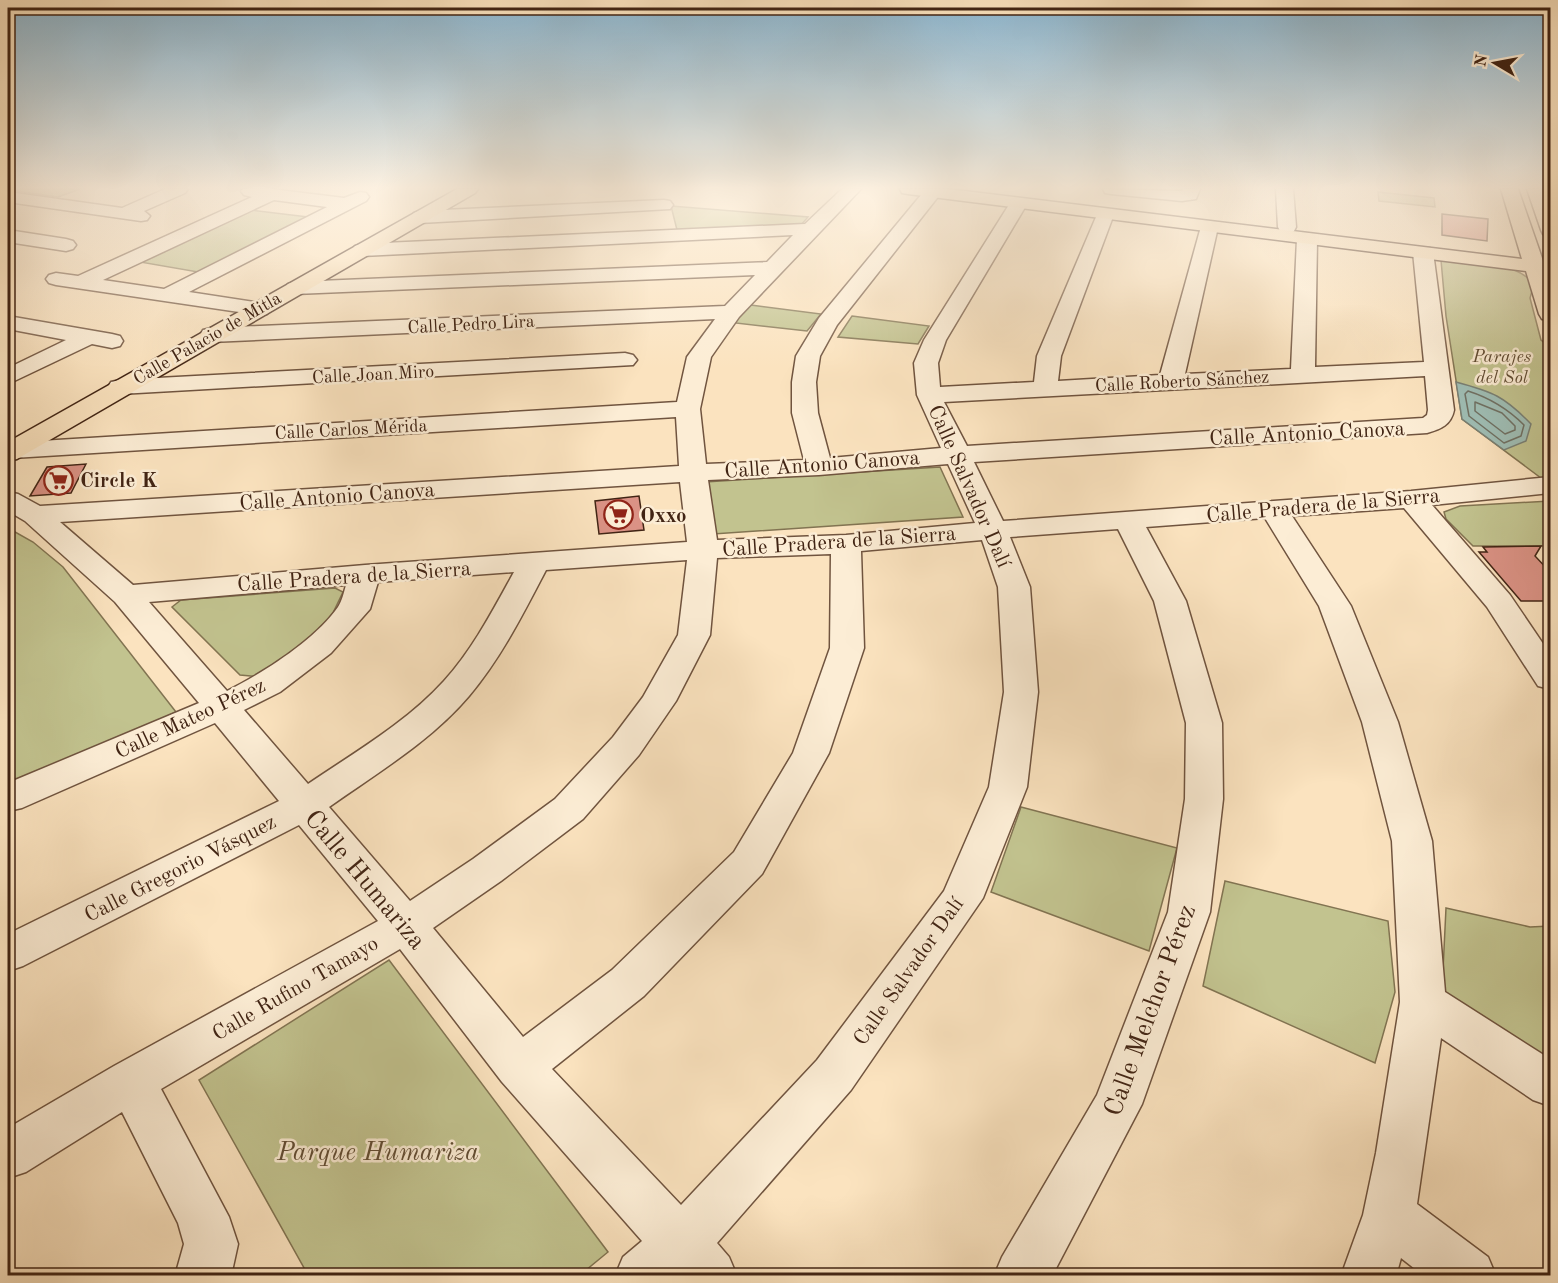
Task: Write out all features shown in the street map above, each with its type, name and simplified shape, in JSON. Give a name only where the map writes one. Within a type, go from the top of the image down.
[{"type":"main road","name":"Calle Palacio de Mitla","points":[[9,445],[236,305],[337,249]]},
{"type":"main road","points":[[1397,249],[1484,260],[1514,268],[1541,265]]},
{"type":"main road","points":[[1436,249],[1541,265]]},
{"type":"main road","points":[[1534,249],[1541,265],[1551,314]]},
{"type":"main road","name":"Calle Palacio de Mitla","points":[[9,445],[120,387],[362,250]]},
{"type":"street","points":[[18,256],[40,249]]},
{"type":"street","points":[[82,282],[154,249]]},
{"type":"street","points":[[168,295],[258,249]]},
{"type":"street","points":[[362,250],[389,249]]},
{"type":"street","name":"Calle Rufino Tamayo","points":[[8,1155],[406,925],[487,870],[569,809],[626,746],[658,701],[694,635],[703,550],[688,409],[699,357],[731,312],[791,249]]},
{"type":"street","points":[[819,467],[805,413],[804,382],[808,356],[827,324],[887,249]]},
{"type":"street","name":"Calle Salvador Dalí","points":[[642,1275],[682,1243],[834,1075],[962,898],[1008,787],[1021,692],[1014,587],[993,530],[929,395],[926,363],[935,340],[991,249]]},
{"type":"street","points":[[1046,387],[1049,356],[1091,249]]},
{"type":"street","points":[[1171,381],[1204,249]]},
{"type":"street","points":[[1303,376],[1307,249]]},
{"type":"street","name":"Calle Antonio Canova","points":[[21,507],[819,467],[957,455],[1427,425],[1436,422],[1441,417],[1423,252]]},
{"type":"street","points":[[295,288],[773,268]]},
{"type":"street","points":[[56,279],[259,309]]},
{"type":"street","name":"Calle Pedro Lira","points":[[212,336],[731,312]]},
{"type":"street","points":[[8,323],[112,341]]},
{"type":"street","points":[[8,377],[89,337]]},
{"type":"street","name":"Calle Joan Miro","points":[[120,387],[625,360]]},
{"type":"street","name":"Calle Roberto Sánchez","points":[[929,395],[1436,368]]},
{"type":"street","name":"Calle Carlos Mérida","points":[[9,445],[688,409]]},
{"type":"street","name":"Calle Pradera de la Sierra","points":[[126,595],[365,574],[703,550],[846,544],[993,530],[1411,499],[1551,485]]},
{"type":"street","points":[[1411,499],[1499,602],[1551,678]]},
{"type":"street","name":"Calle Humariza","points":[[21,507],[126,595],[406,925],[519,1067],[710,1275]]},
{"type":"street","points":[[1274,510],[1335,606],[1380,722],[1412,841],[1424,1002],[1389,1215],[1368,1275]]},
{"type":"street","name":"Calle Melchor Pérez","points":[[1021,1275],[1118,1104],[1189,912],[1203,799],[1204,723],[1170,601],[1128,521]]},
{"type":"street","points":[[519,1067],[628,983],[748,863],[811,753],[847,648],[846,544]]},
{"type":"street","name":"Calle Gregorio Vásquez","points":[[8,954],[305,805],[410,732],[456,689],[487,649],[535,563]]},
{"type":"street","name":"Calle Mateo Pérez","points":[[8,798],[222,707],[268,684],[319,646],[354,609],[365,574]]},
{"type":"street","points":[[1424,1002],[1551,1085]]},
{"type":"street","points":[[131,1082],[202,1217],[211,1244],[207,1268],[202,1275]]},
{"type":"street","points":[[1389,1215],[1469,1275]]},
{"type":"green space","points":[[168,249],[244,249],[198,272],[140,262]]},
{"type":"green space","name":"Parajes del Sol","points":[[1441,260],[1504,267],[1526,276],[1534,284],[1530,298],[1541,340],[1550,347],[1550,481],[1545,481],[1462,419],[1446,316]]},
{"type":"green space","points":[[743,304],[821,314],[807,331],[727,322]]},
{"type":"green space","points":[[852,316],[929,326],[918,344],[838,337]]},
{"type":"green space","points":[[940,467],[963,517],[713,534],[705,482]]},
{"type":"green space","points":[[1550,501],[1550,546],[1473,546],[1446,519],[1444,512],[1460,506]]},
{"type":"green space","points":[[8,528],[33,542],[63,567],[176,712],[8,792]]},
{"type":"green space","points":[[335,588],[343,592],[331,617],[304,643],[261,677],[240,675],[172,607],[181,600]]},
{"type":"green space","points":[[1021,807],[1177,848],[1149,951],[991,892]]},
{"type":"green space","points":[[1225,881],[1388,921],[1395,992],[1375,1063],[1203,986]]},
{"type":"green space","points":[[1446,908],[1530,927],[1550,926],[1550,1059],[1548,1063],[1442,991]]},
{"type":"green space","name":"Parque Humariza","points":[[389,960],[608,1252],[580,1275],[308,1275],[199,1080]]},
{"type":"water","points":[[1456,382],[1489,392],[1513,407],[1531,424],[1526,441],[1504,450],[1462,419]]},
{"type":"building","name":"Circle K","points":[[86,464],[71,493],[30,496],[47,467]]},
{"type":"building","name":"Oxxo","points":[[639,496],[644,530],[599,534],[595,501]]},
{"type":"building","points":[[1541,546],[1535,556],[1551,573],[1551,601],[1521,601],[1479,552],[1487,552],[1483,547]]},
{"type":"place","name":"Circle K","points":[[59,480]]},
{"type":"place","name":"Oxxo","points":[[619,515]]}]
